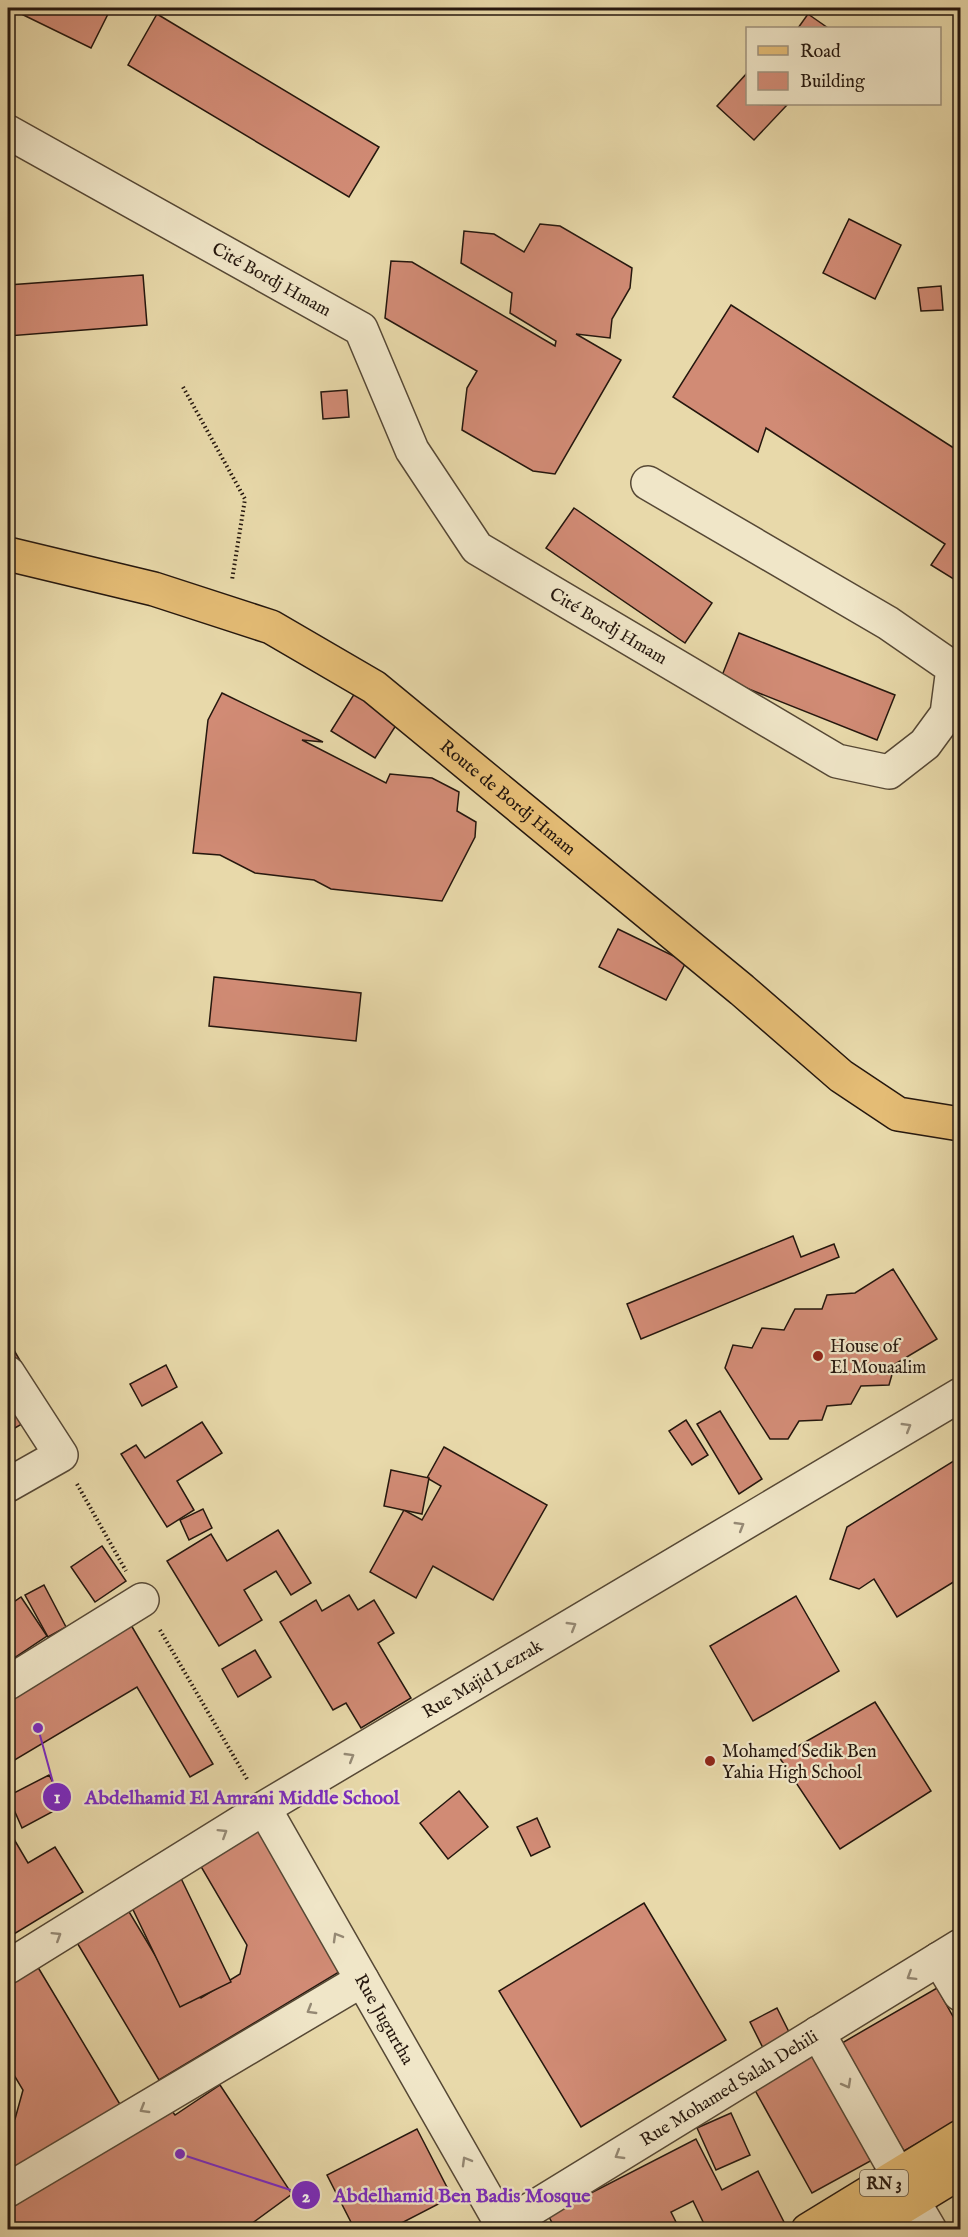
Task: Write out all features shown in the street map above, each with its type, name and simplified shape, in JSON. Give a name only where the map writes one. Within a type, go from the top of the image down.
[{"type":"main road","name":"Route de Bordj Hmam","points":[[8,554],[154,589],[272,627],[374,687],[733,982],[841,1076],[898,1114],[960,1124]]},
{"type":"main road","name":"RN 3","points":[[865,2229],[960,2137]]},
{"type":"main road","name":"RN 3","points":[[808,2229],[905,2188],[960,2172]]},
{"type":"street","name":"Cité Bordj Hmam","points":[[8,132],[361,329],[412,450],[477,548],[837,761],[889,772],[925,744],[947,714],[953,668],[888,623],[648,483]]},
{"type":"street","points":[[8,1373],[61,1455],[8,1485]]},
{"type":"street","name":"Rue Majid Lezrak","points":[[11,1956],[960,1395]]},
{"type":"street","points":[[8,1683],[142,1599]]},
{"type":"street","name":"Rue Jugurtha","points":[[264,1808],[502,2228]]},
{"type":"street","points":[[950,1952],[960,1994]]},
{"type":"street","name":"Rue Mohamed Salah Dehili","points":[[502,2228],[950,1952]]},
{"type":"street","points":[[8,2190],[362,1980]]},
{"type":"street","points":[[818,2033],[930,2229]]},
{"type":"path","points":[[183,387],[245,499],[227,613]]},
{"type":"building","points":[[9,8],[111,8],[91,48]]},
{"type":"building","points":[[157,14],[379,147],[349,197],[128,65]]},
{"type":"building","points":[[808,14],[827,27],[799,27]]},
{"type":"building","points":[[746,74],[746,105],[787,105],[754,140],[717,106]]},
{"type":"building","points":[[849,219],[901,245],[875,299],[823,273]]},
{"type":"building","points":[[540,224],[560,226],[632,268],[630,288],[612,319],[610,338],[576,334],[621,360],[555,474],[533,471],[462,430],[467,388],[477,371],[385,318],[391,261],[412,262],[555,346],[556,341],[510,313],[512,293],[461,263],[464,231],[494,234],[524,252]]},
{"type":"building","points":[[143,275],[147,325],[8,336],[8,285]]},
{"type":"building","points":[[941,286],[943,310],[921,311],[918,288]]},
{"type":"building","points":[[731,305],[960,452],[960,583],[931,565],[945,544],[766,428],[758,452],[673,397]]},
{"type":"building","points":[[347,390],[349,417],[323,419],[321,392]]},
{"type":"building","points":[[574,508],[712,603],[685,643],[546,548]]},
{"type":"building","points":[[739,633],[895,695],[877,740],[721,678]]},
{"type":"building","points":[[358,688],[402,716],[375,758],[331,731]]},
{"type":"building","points":[[222,693],[323,742],[302,740],[386,783],[390,774],[432,778],[459,792],[457,811],[476,822],[475,837],[442,901],[331,889],[314,880],[255,873],[220,855],[193,853],[208,720]]},
{"type":"building","points":[[618,929],[686,962],[666,1000],[599,967]]},
{"type":"building","points":[[214,977],[361,993],[356,1041],[209,1026]]},
{"type":"building","points":[[793,1236],[801,1257],[834,1244],[839,1257],[641,1339],[627,1304]]},
{"type":"building","name":"House of El Mouaalim","points":[[893,1269],[937,1339],[895,1364],[889,1385],[861,1386],[851,1404],[827,1406],[822,1420],[799,1421],[788,1439],[770,1439],[725,1368],[733,1345],[752,1348],[762,1328],[784,1330],[795,1309],[822,1309],[827,1295],[855,1293]]},
{"type":"building","points":[[11,1345],[48,1409],[8,1432],[8,1347]]},
{"type":"building","points":[[166,1365],[177,1387],[142,1406],[130,1384]]},
{"type":"building","points":[[720,1411],[762,1479],[739,1494],[697,1424]]},
{"type":"building","points":[[686,1420],[708,1455],[692,1465],[669,1431]]},
{"type":"building","points":[[202,1422],[222,1453],[177,1481],[194,1510],[167,1527],[121,1454],[136,1445],[145,1458]]},
{"type":"building","points":[[444,1447],[547,1505],[493,1600],[433,1566],[416,1598],[370,1572],[404,1510],[422,1520],[441,1486],[427,1478]]},
{"type":"building","points":[[960,1457],[960,1578],[897,1617],[874,1579],[859,1589],[830,1579],[847,1527]]},
{"type":"building","points":[[391,1470],[429,1478],[422,1514],[384,1506]]},
{"type":"building","points":[[203,1509],[212,1528],[189,1540],[180,1520]]},
{"type":"building","points":[[278,1530],[311,1583],[291,1595],[276,1571],[244,1590],[262,1620],[219,1646],[167,1561],[211,1534],[227,1561]]},
{"type":"building","points":[[102,1546],[126,1581],[95,1602],[71,1567]]},
{"type":"building","points":[[44,1585],[66,1627],[48,1637],[25,1595]]},
{"type":"building","points":[[349,1595],[358,1610],[374,1600],[394,1633],[378,1643],[411,1698],[361,1728],[346,1703],[333,1710],[280,1622],[316,1600],[322,1611]]},
{"type":"building","points":[[796,1596],[839,1671],[753,1721],[710,1646]]},
{"type":"building","points":[[21,1597],[47,1636],[8,1662],[8,1606]]},
{"type":"building","points":[[128,1620],[213,1764],[190,1777],[137,1687],[8,1764],[8,1693]]},
{"type":"building","points":[[255,1650],[271,1677],[238,1697],[222,1669]]},
{"type":"building","points":[[875,1702],[931,1791],[840,1849],[779,1757]]},
{"type":"building","points":[[49,1775],[65,1805],[22,1828],[8,1796]]},
{"type":"building","points":[[459,1791],[488,1827],[448,1859],[420,1823]]},
{"type":"building","points":[[537,1818],[550,1847],[531,1856],[517,1827]]},
{"type":"building","points":[[261,1819],[349,1966],[159,2080],[76,1941],[128,1910],[176,1990],[201,1998],[240,1974],[247,1945],[196,1858]]},
{"type":"building","points":[[8,1829],[28,1863],[55,1847],[83,1892],[14,1934],[8,1924]]},
{"type":"building","points":[[176,1868],[231,1982],[180,2007],[125,1893]]},
{"type":"building","points":[[644,1903],[726,2040],[581,2127],[499,1991]]},
{"type":"building","points":[[36,1964],[124,2111],[8,2181],[8,2124],[15,2119],[23,2090],[8,2065],[8,1981]]},
{"type":"building","points":[[937,1988],[960,2029],[960,2119],[904,2151],[842,2043]]},
{"type":"building","points":[[777,2008],[792,2038],[765,2052],[750,2022]]},
{"type":"building","points":[[835,2036],[896,2147],[812,2193],[751,2083]]},
{"type":"building","points":[[220,2085],[292,2194],[243,2230],[8,2230],[8,2210],[168,2106],[175,2115]]},
{"type":"building","points":[[731,2113],[750,2155],[716,2170],[697,2128]]},
{"type":"building","points":[[417,2129],[452,2197],[388,2230],[355,2230],[327,2175]]},
{"type":"building","points":[[696,2139],[722,2190],[758,2171],[785,2224],[775,2230],[707,2230],[693,2201],[671,2212],[680,2230],[556,2230],[548,2215]]},
{"type":"place","name":"House of El Mouaalim","points":[[818,1356]]},
{"type":"place","name":"Abdelhamid El Amrani Middle School","points":[[38,1728]]},
{"type":"place","name":"Mohamed Sedik Ben Yahia High School","points":[[710,1761]]},
{"type":"place","name":"Abdelhamid Ben Badis Mosque","points":[[180,2154]]}]
